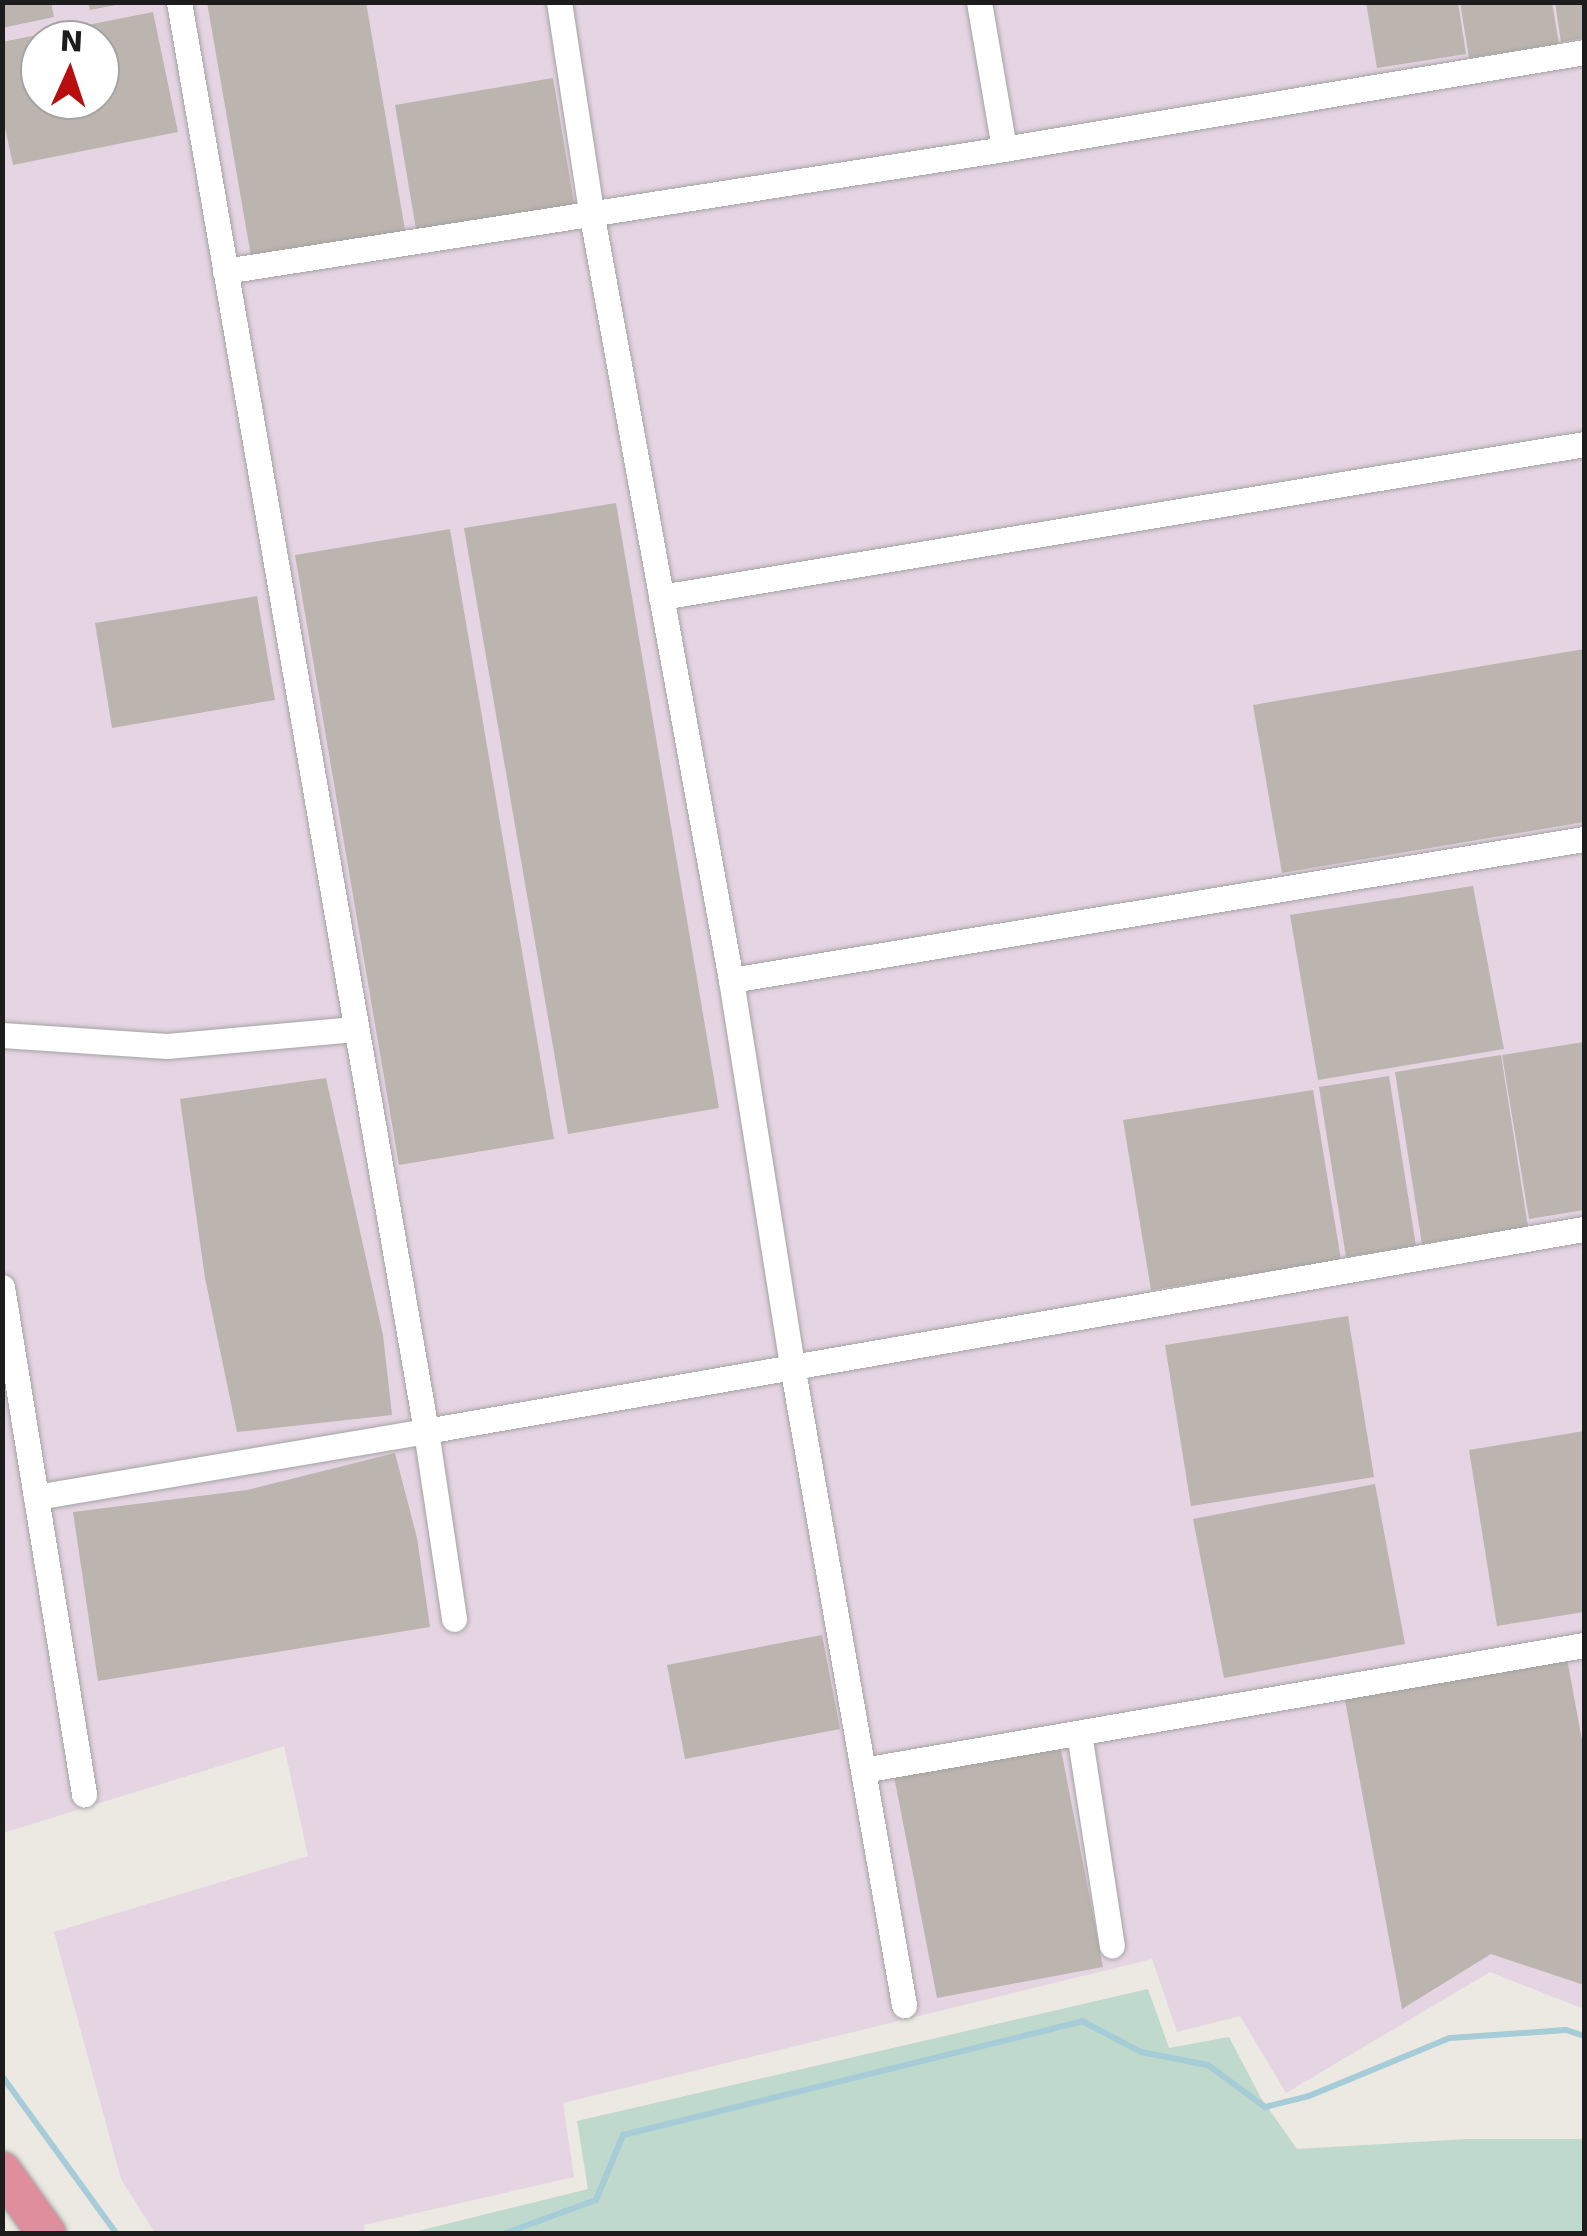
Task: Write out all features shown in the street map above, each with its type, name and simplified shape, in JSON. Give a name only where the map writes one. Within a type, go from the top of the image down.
[{"type":"highway","points":[[2,2171],[47,2234]]},
{"type":"lane","points":[[180,2],[426,1431],[454,1620]]},
{"type":"lane","points":[[558,2],[590,212],[731,980],[792,1365],[904,2005]]},
{"type":"lane","points":[[979,2],[1004,150]]},
{"type":"lane","points":[[225,271],[1004,150],[1584,52]]},
{"type":"lane","points":[[660,597],[1584,444]]},
{"type":"lane","points":[[731,980],[1584,839]]},
{"type":"lane","points":[[2,1035],[167,1046],[354,1029]]},
{"type":"lane","points":[[36,1497],[1584,1230]]},
{"type":"lane","points":[[2,1288],[84,1794]]},
{"type":"lane","points":[[864,1770],[1584,1651]]},
{"type":"lane","points":[[1079,1733],[1112,1945]]},
{"type":"shaded area","points":[[3,3],[1584,3],[1584,2009],[1490,1972],[1286,2093],[1240,2016],[1177,2032],[1152,1959],[563,2103],[574,2177],[364,2225],[365,2233],[155,2233],[121,2179],[54,1932],[308,1856],[284,1746],[3,1833]]},
{"type":"green space","points":[[1148,1989],[1169,2048],[1229,2037],[1261,2098],[1297,2149],[1467,2139],[1584,2139],[1584,2233],[410,2233],[588,2189],[577,2121]]},
{"type":"building","points":[[2,2],[51,2],[54,17],[20,20],[20,24],[2,28]]},
{"type":"building","points":[[88,2],[121,2],[121,4],[90,10]]},
{"type":"building","points":[[207,2],[366,2],[406,236],[252,262]]},
{"type":"building","points":[[1366,2],[1458,2],[1466,54],[1377,68]]},
{"type":"building","points":[[1460,2],[1552,2],[1559,44],[1469,58]]},
{"type":"building","points":[[1555,2],[1584,2],[1584,38],[1561,42]]},
{"type":"building","points":[[153,12],[178,132],[13,165],[2,114],[2,42],[20,38],[20,120],[120,120],[120,20],[113,20]]},
{"type":"building","points":[[553,78],[575,209],[417,235],[395,105]]},
{"type":"building","points":[[616,503],[719,1108],[568,1134],[464,528]]},
{"type":"building","points":[[450,529],[554,1139],[399,1165],[295,555]]},
{"type":"building","points":[[257,596],[275,700],[112,728],[95,623]]},
{"type":"building","points":[[1584,649],[1584,822],[1282,873],[1253,705]]},
{"type":"building","points":[[1473,886],[1504,1049],[1318,1080],[1290,915]]},
{"type":"building","points":[[1584,1042],[1584,1210],[1529,1219],[1502,1055]]},
{"type":"building","points":[[1501,1055],[1528,1227],[1422,1244],[1395,1072]]},
{"type":"building","points":[[1389,1076],[1416,1246],[1346,1257],[1319,1087]]},
{"type":"building","points":[[326,1078],[383,1335],[392,1415],[237,1432],[205,1278],[180,1099]]},
{"type":"building","points":[[1313,1090],[1341,1260],[1151,1290],[1123,1120]]},
{"type":"building","points":[[1348,1316],[1374,1477],[1191,1506],[1165,1345]]},
{"type":"building","points":[[1584,1431],[1584,1612],[1497,1626],[1469,1450]]},
{"type":"building","points":[[395,1453],[417,1538],[430,1627],[98,1681],[73,1512],[247,1490]]},
{"type":"building","points":[[1375,1484],[1405,1644],[1224,1678],[1193,1519]]},
{"type":"building","points":[[822,1635],[840,1729],[685,1759],[667,1665]]},
{"type":"building","points":[[1566,1653],[1584,1751],[1584,1985],[1491,1954],[1402,2009],[1344,1695]]},
{"type":"building","points":[[1059,1739],[1103,1967],[937,1998],[893,1771]]},
{"type":"waterway","points":[[503,2234],[596,2200],[623,2135],[1082,2021],[1141,2052],[1208,2065],[1265,2107],[1309,2096],[1450,2038],[1566,2030],[1584,2036]]},
{"type":"waterway","points":[[2,2076],[117,2234]]}]
